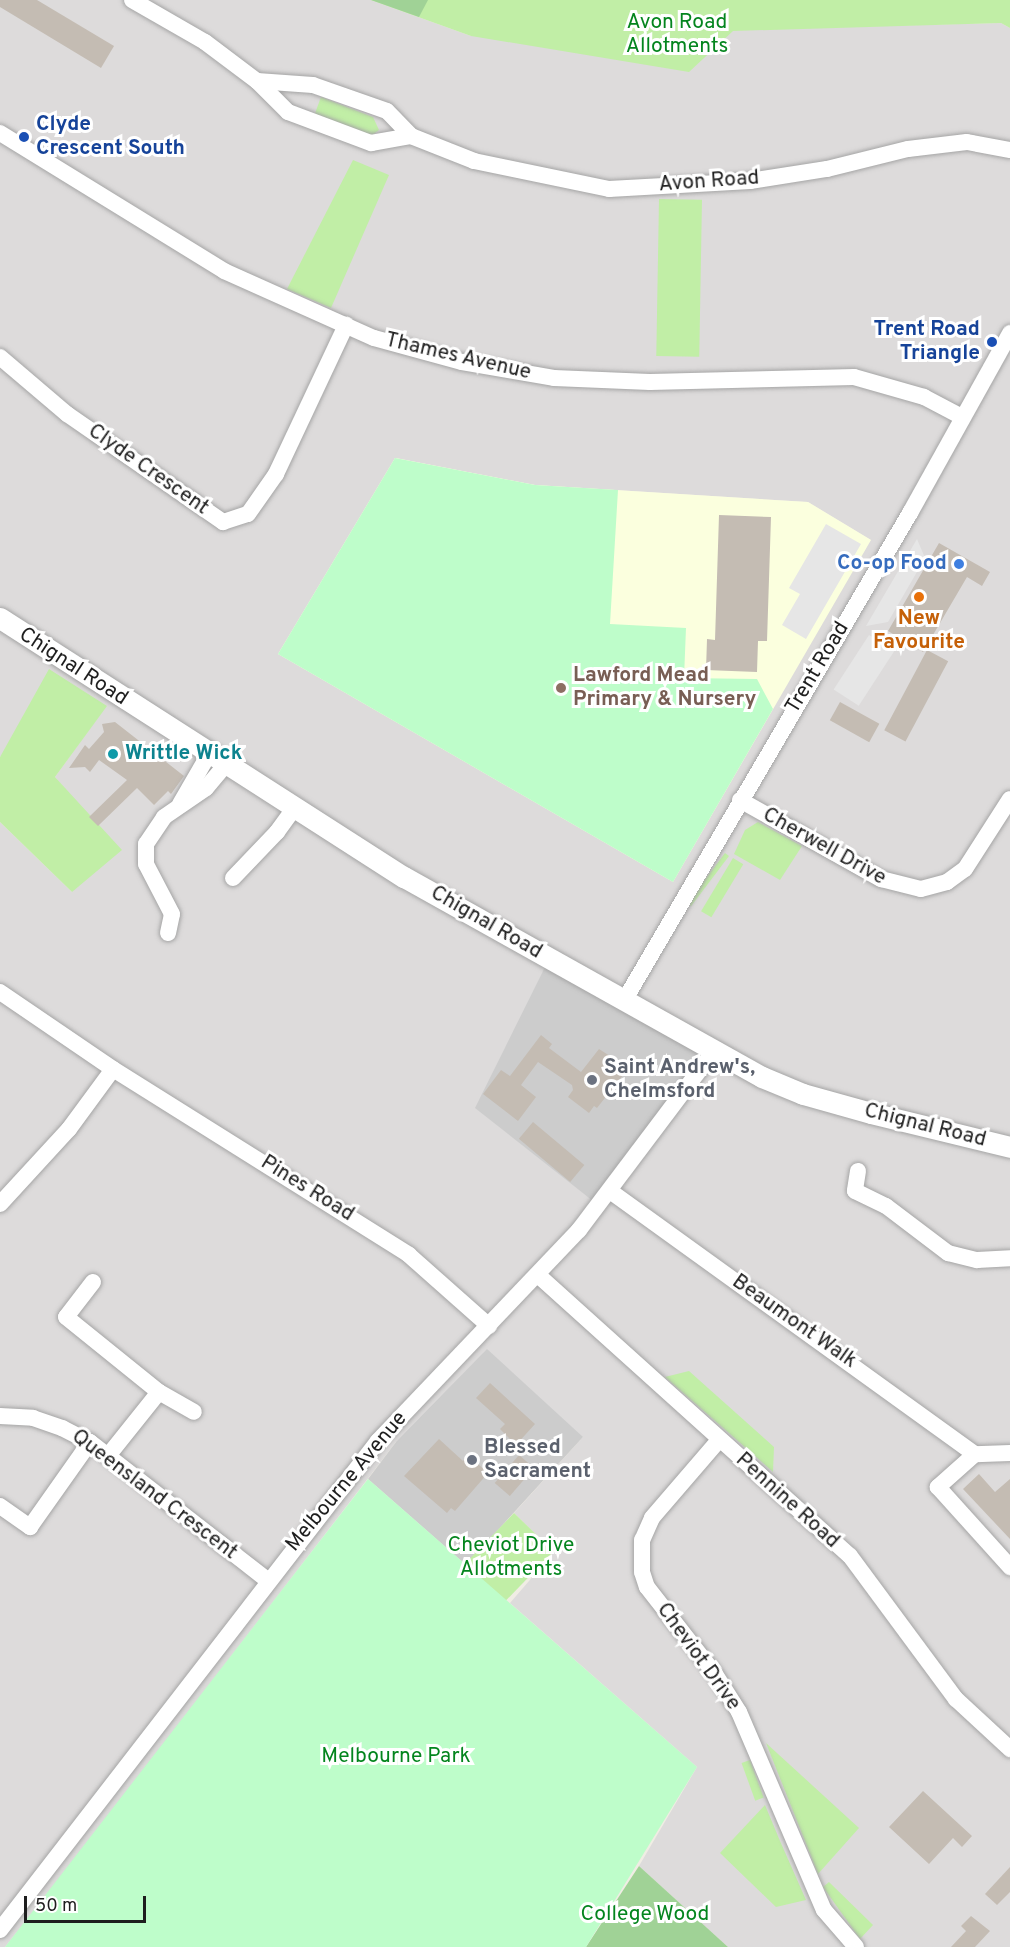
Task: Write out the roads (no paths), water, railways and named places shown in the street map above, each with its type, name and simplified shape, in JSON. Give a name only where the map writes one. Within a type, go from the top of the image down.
[{"type":"street","points":[[132,0],[205,42],[257,81],[288,112],[371,142],[411,136]]},
{"type":"street","name":"Avon Road","points":[[257,81],[313,85],[387,111],[411,136],[474,161],[609,189],[750,181],[826,169],[908,149],[967,142],[1010,150]]},
{"type":"street","name":"Thames Avenue","points":[[0,133],[224,271],[374,338],[462,362],[554,378],[650,382],[854,377],[924,397],[962,417]]},
{"type":"street","name":"Clyde Crescent","points":[[0,357],[67,414],[223,522],[248,514],[276,474],[346,326]]},
{"type":"street","name":"Trent Road","points":[[624,1001],[910,513],[1010,333]]},
{"type":"street","name":"Chignal Road","points":[[0,618],[217,760],[404,877],[714,1051],[803,1094],[1010,1147]]},
{"type":"street","points":[[168,933],[172,914],[145,854],[150,834],[180,804],[217,760]]},
{"type":"street","name":"Cherwell Drive","points":[[740,800],[806,840],[881,879],[921,889],[947,882],[966,869],[1010,799]]},
{"type":"street","points":[[233,878],[277,832],[294,807]]},
{"type":"street","name":"Pines Road","points":[[0,992],[113,1069],[409,1255],[489,1326]]},
{"type":"street","name":"Melbourne Avenue","points":[[0,1930],[267,1580],[378,1441],[539,1276],[610,1191],[714,1051]]},
{"type":"street","points":[[0,1204],[69,1129],[113,1069]]},
{"type":"street","points":[[858,1171],[855,1191],[886,1206],[948,1253],[977,1260],[1010,1258]]},
{"type":"street","name":"Beaumont Walk","points":[[610,1191],[975,1454]]},
{"type":"street","name":"Pennine Road","points":[[539,1276],[850,1556],[956,1698],[1010,1749]]},
{"type":"street","points":[[93,1281],[66,1317],[159,1392],[194,1412]]},
{"type":"street","points":[[108,1456],[159,1392]]},
{"type":"street","name":"Queensland Crescent","points":[[0,1416],[33,1418],[90,1442],[267,1580]]},
{"type":"street","name":"Cheviot Drive","points":[[719,1440],[652,1518],[642,1540],[642,1572],[647,1587],[715,1674],[739,1712],[824,1910],[856,1947]]},
{"type":"street","points":[[0,1506],[30,1527],[90,1442]]},
{"type":"street","points":[[1010,1453],[975,1454],[938,1486],[1010,1567]]},
{"type":"place","name":"Clyde Crescent South","points":[[24,137]]},
{"type":"place","name":"Trent Road Triangle","points":[[992,342]]},
{"type":"place","name":"Co-op Food","points":[[959,564]]},
{"type":"place","name":"New Favourite","points":[[919,597]]},
{"type":"place","name":"Lawford Mead Primary & Nursery","points":[[561,688]]},
{"type":"place","name":"Writtle Wick","points":[[113,754]]},
{"type":"place","name":"Saint Andrew's, Chelmsford","points":[[592,1080]]},
{"type":"place","name":"Blessed Sacrament","points":[[472,1460]]},
{"type":"park label","name":"Avon Road Allotments","points":[[677,35]]},
{"type":"park label","name":"Cheviot Drive Allotments","points":[[511,1558]]},
{"type":"park label","name":"Melbourne Park","points":[[396,1757]]},
{"type":"park label","name":"College Wood","points":[[645,1915]]}]
